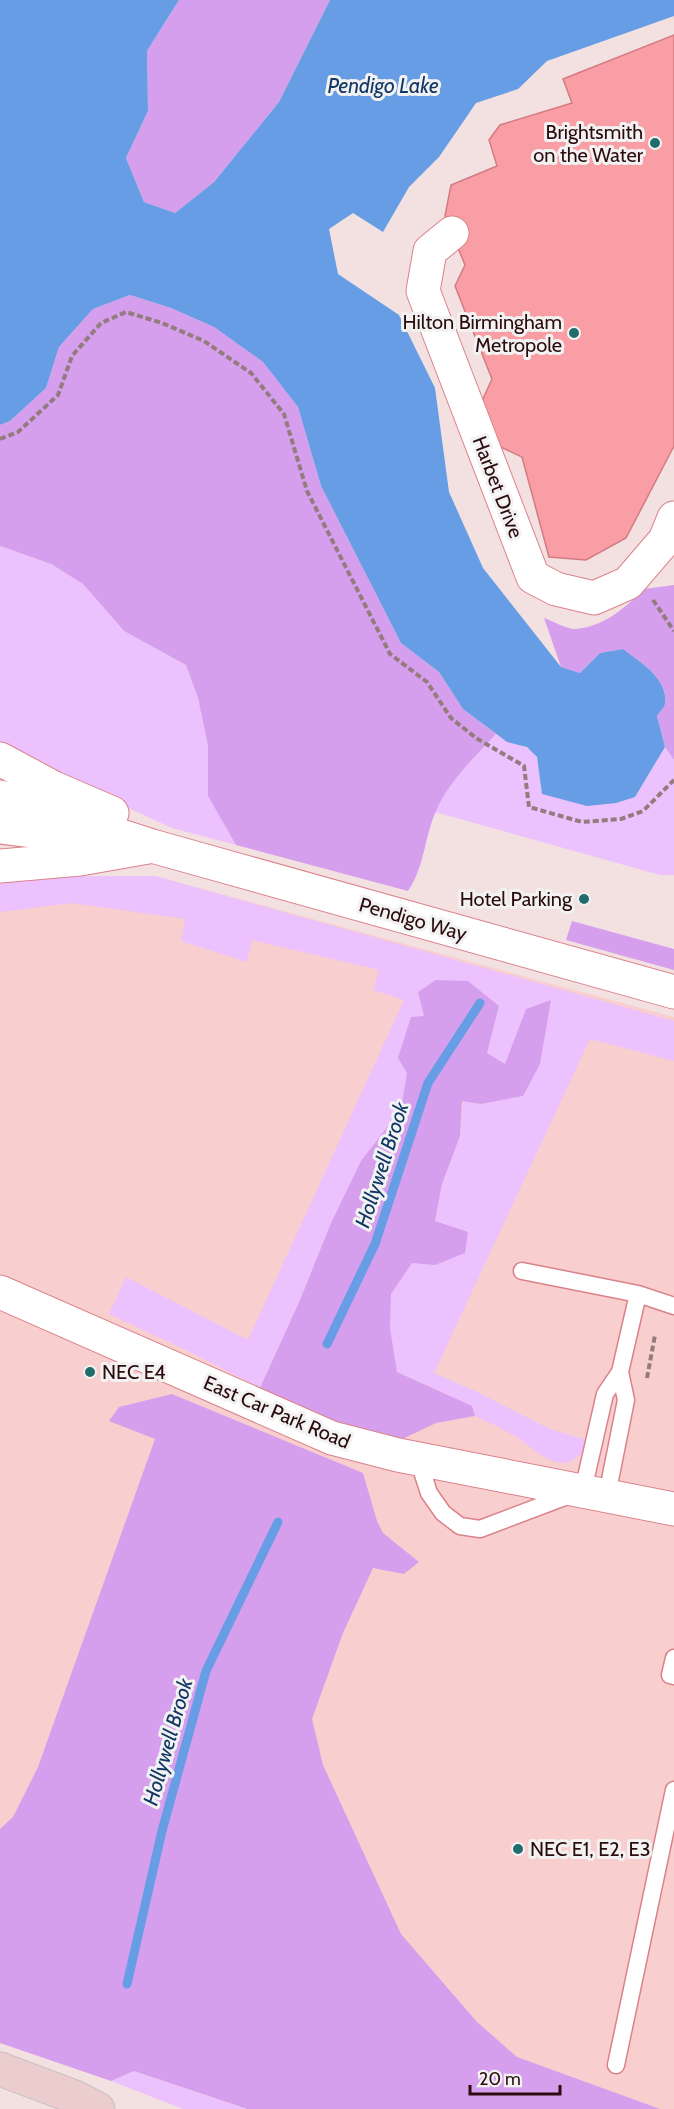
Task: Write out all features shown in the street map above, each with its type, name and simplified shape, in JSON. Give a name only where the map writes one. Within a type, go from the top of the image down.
[{"type":"highway","points":[[0,2068],[98,2109]]},
{"type":"street","name":"Harbet Drive","points":[[452,233],[430,251],[423,291],[533,577],[556,589],[594,598],[628,583],[671,539]]},
{"type":"street","points":[[0,759],[54,788],[115,815],[152,846]]},
{"type":"street","name":"Pendigo Way","points":[[0,796],[152,846],[674,992]]},
{"type":"street","name":"Pendigo Way","points":[[0,827],[152,846]]},
{"type":"street","points":[[0,866],[80,859],[152,846]]},
{"type":"street","name":"East Car Park Road","points":[[0,1292],[332,1438],[368,1449],[674,1509]]},
{"type":"lane","points":[[522,1271],[638,1294],[674,1306]]},
{"type":"lane","points":[[595,1493],[605,1394],[620,1372],[638,1294]]},
{"type":"lane","points":[[595,1493],[626,1400],[620,1372]]},
{"type":"lane","points":[[418,1459],[429,1492],[443,1513],[460,1526],[480,1529],[595,1493]]},
{"type":"lane","points":[[672,1676],[674,1658]]},
{"type":"lane","points":[[616,2065],[674,1790]]},
{"type":"path","points":[[0,439],[18,432],[58,395],[72,356],[101,323],[126,312],[162,323],[204,341],[251,373],[284,414],[307,491],[390,654],[427,682],[451,718],[476,738],[524,766],[529,807],[582,822],[621,819],[643,811],[674,780]]},
{"type":"shaded area","points":[[179,0],[330,0],[279,102],[214,182],[175,213],[144,202],[126,158],[148,111],[147,51]]},
{"type":"shaded area","points":[[130,295],[171,308],[214,327],[263,362],[298,407],[321,486],[401,643],[439,672],[463,709],[496,734],[463,770],[441,800],[432,821],[418,872],[408,891],[236,845],[208,796],[208,746],[198,698],[186,665],[124,631],[83,584],[51,564],[0,546],[0,425],[10,421],[46,388],[59,347],[93,309]]},
{"type":"shaded area","points":[[0,546],[51,564],[83,584],[124,631],[186,665],[198,698],[208,746],[208,796],[236,845],[172,828],[0,749]]},
{"type":"shaded area","points":[[674,585],[674,760],[665,747],[657,716],[665,704],[663,687],[652,672],[623,649],[600,653],[580,673],[561,667],[544,618],[571,629],[585,628],[604,621],[630,603],[644,589]]},
{"type":"shaded area","points":[[496,734],[526,747],[535,755],[538,761],[542,794],[635,797],[665,747],[674,760],[674,875],[660,875],[435,812],[451,783]]},
{"type":"shaded area","points":[[155,876],[674,1017],[674,2109],[441,2109],[0,1966],[0,877]]},
{"type":"shaded area","points":[[155,876],[674,1021],[674,1061],[590,1039],[434,1373],[550,1429],[590,1441],[581,1454],[572,1461],[563,1463],[544,1457],[513,1435],[475,1416],[472,1406],[397,1372],[390,1328],[391,1294],[412,1263],[435,1264],[435,1221],[442,1184],[460,1136],[463,1101],[481,1104],[523,1096],[526,1009],[505,1064],[424,1016],[408,1073],[401,1109],[361,1161],[331,1223],[300,1300],[260,1388],[109,1314],[126,1277],[248,1340],[404,1000],[373,990],[379,970],[252,940],[247,962],[181,941],[185,919],[72,903],[0,912],[0,877]]},
{"type":"shaded area","points":[[572,921],[674,949],[674,970],[566,940]]},
{"type":"shaded area","points":[[436,980],[468,981],[499,1006],[487,1053],[505,1064],[526,1009],[551,1000],[540,1064],[523,1096],[481,1104],[462,1101],[460,1136],[442,1184],[435,1221],[468,1232],[465,1253],[435,1265],[412,1263],[391,1294],[390,1328],[397,1372],[472,1406],[475,1416],[436,1423],[398,1441],[351,1428],[260,1388],[300,1300],[331,1223],[361,1161],[401,1109],[407,1073],[398,1058],[411,1017],[424,1016],[418,992]]},
{"type":"shaded area","points":[[172,1394],[363,1473],[377,1521],[383,1533],[419,1562],[404,1574],[373,1568],[343,1633],[312,1719],[323,1765],[401,1934],[477,2022],[517,2057],[660,2109],[247,2109],[134,2071],[111,2081],[0,2043],[0,1829],[13,1817],[38,1767],[155,1439],[109,1421],[119,1407]]},
{"type":"shaded area","points":[[134,2071],[246,2109],[183,2109],[111,2081]]},
{"type":"water","name":"Pendigo Lake","points":[[0,0],[179,0],[147,51],[148,111],[126,158],[144,202],[175,213],[214,182],[279,102],[330,0],[674,0],[674,16],[547,61],[518,89],[476,103],[439,157],[409,187],[383,232],[353,213],[329,229],[338,274],[399,315],[435,388],[449,492],[483,568],[561,667],[580,673],[600,653],[623,649],[652,672],[663,687],[665,704],[657,716],[665,747],[635,797],[616,803],[587,806],[542,794],[537,757],[527,747],[507,742],[463,709],[439,672],[401,643],[321,486],[298,407],[263,362],[214,327],[171,308],[130,295],[93,309],[59,347],[46,388],[10,421],[0,425]]},
{"type":"building","name":"Hilton Birmingham Metropole","points":[[674,35],[674,446],[626,538],[586,560],[549,557],[522,457],[494,444],[482,401],[492,379],[455,286],[465,265],[445,216],[451,185],[497,166],[489,140],[500,125],[572,103],[563,79]]},
{"type":"waterway","name":"Hollywell Brook","points":[[327,1344],[375,1244],[428,1083],[480,1003]]},
{"type":"waterway","name":"Hollywell Brook","points":[[127,1984],[162,1831],[206,1671],[278,1522]]},
{"type":"place","name":"Brightsmith on the Water","points":[[655,143]]},
{"type":"place","name":"Hilton Birmingham Metropole","points":[[574,333]]},
{"type":"place","name":"Hotel Parking","points":[[584,899]]},
{"type":"place","name":"NEC E4","points":[[90,1372]]},
{"type":"place","name":"NEC E1, E2, E3","points":[[518,1849]]}]
